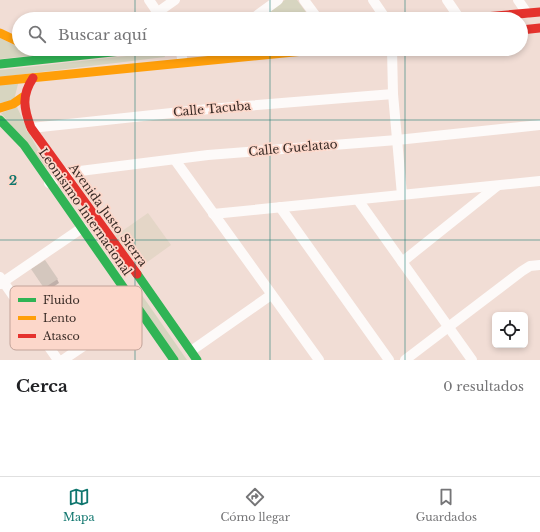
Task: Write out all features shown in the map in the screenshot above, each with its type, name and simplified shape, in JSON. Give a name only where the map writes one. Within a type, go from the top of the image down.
[{"type":"street","points":[[149,0],[157,12]]},
{"type":"street","points":[[164,12],[175,0]]},
{"type":"street","points":[[262,12],[278,0]]},
{"type":"street","points":[[304,0],[313,12]]},
{"type":"street","points":[[373,0],[381,12]]},
{"type":"street","points":[[447,0],[456,12]]},
{"type":"street","points":[[518,0],[526,12]]},
{"type":"street","points":[[528,13],[540,12]]},
{"type":"street","points":[[528,29],[540,28]]},
{"type":"street","points":[[0,32],[12,38]]},
{"type":"street","points":[[47,56],[53,59]]},
{"type":"street","points":[[0,64],[79,56]]},
{"type":"street","points":[[182,56],[183,62]]},
{"type":"street","points":[[0,81],[248,56]]},
{"type":"street","points":[[392,56],[393,94],[402,195]]},
{"type":"street","points":[[0,108],[13,104],[23,97],[25,90],[33,78]]},
{"type":"street","name":"Calle Tacuba","points":[[30,128],[210,109],[393,94]]},
{"type":"street","name":"Avenida Justo Sierra","points":[[23,97],[24,111],[30,128],[125,257],[197,360]]},
{"type":"street","name":"Leonisimo Internacional","points":[[0,120],[24,145],[122,286]]},
{"type":"street","name":"Calle Guelatao","points":[[50,183],[64,173],[175,160],[397,140],[540,125]]},
{"type":"street","points":[[175,160],[319,360]]},
{"type":"street","points":[[213,214],[540,181]]},
{"type":"street","points":[[402,262],[497,186]]},
{"type":"street","points":[[358,200],[472,360]]},
{"type":"street","points":[[280,207],[389,360]]},
{"type":"street","points":[[10,293],[1,281],[82,228]]},
{"type":"street","points":[[109,268],[125,257]]},
{"type":"street","points":[[405,360],[522,271],[530,266],[540,265]]},
{"type":"street","points":[[191,351],[271,295]]},
{"type":"street","name":"Leonisimo Internacional","points":[[142,315],[174,360]]},
{"type":"street","points":[[51,350],[58,360]]},
{"type":"street","points":[[63,360],[78,350]]},
{"type":"shaded area","points":[[285,0],[297,0],[306,12],[267,12]]},
{"type":"shaded area","points":[[0,38],[12,44],[12,56],[26,56],[0,59]]},
{"type":"shaded area","points":[[127,56],[165,57],[0,77],[0,70]]},
{"type":"shaded area","points":[[19,80],[14,100],[0,103],[0,83]]},
{"type":"shaded area","points":[[17,107],[30,135],[52,174],[1,113]]},
{"type":"shaded area","points":[[148,213],[171,245],[139,268],[115,236]]},
{"type":"shaded area","points":[[142,295],[187,360],[177,360],[142,311]]},
{"type":"building","points":[[45,260],[58,279],[47,286],[43,286],[31,269]]},
{"type":"traffic: fast","points":[[0,64],[75,56]]},
{"type":"traffic: fast","points":[[0,120],[24,145],[122,286]]},
{"type":"traffic: fast","points":[[137,274],[197,360]]},
{"type":"traffic: fast","points":[[142,314],[174,360]]},
{"type":"traffic: slow","points":[[0,33],[12,39]]},
{"type":"traffic: slow","points":[[0,81],[253,56]]},
{"type":"traffic: slow","points":[[0,108],[13,104],[23,97]]},
{"type":"traffic: jam","points":[[528,13],[540,12]]},
{"type":"traffic: jam","points":[[528,29],[540,28]]},
{"type":"traffic: jam","points":[[33,78],[25,97],[25,109],[31,128],[137,274]]}]
